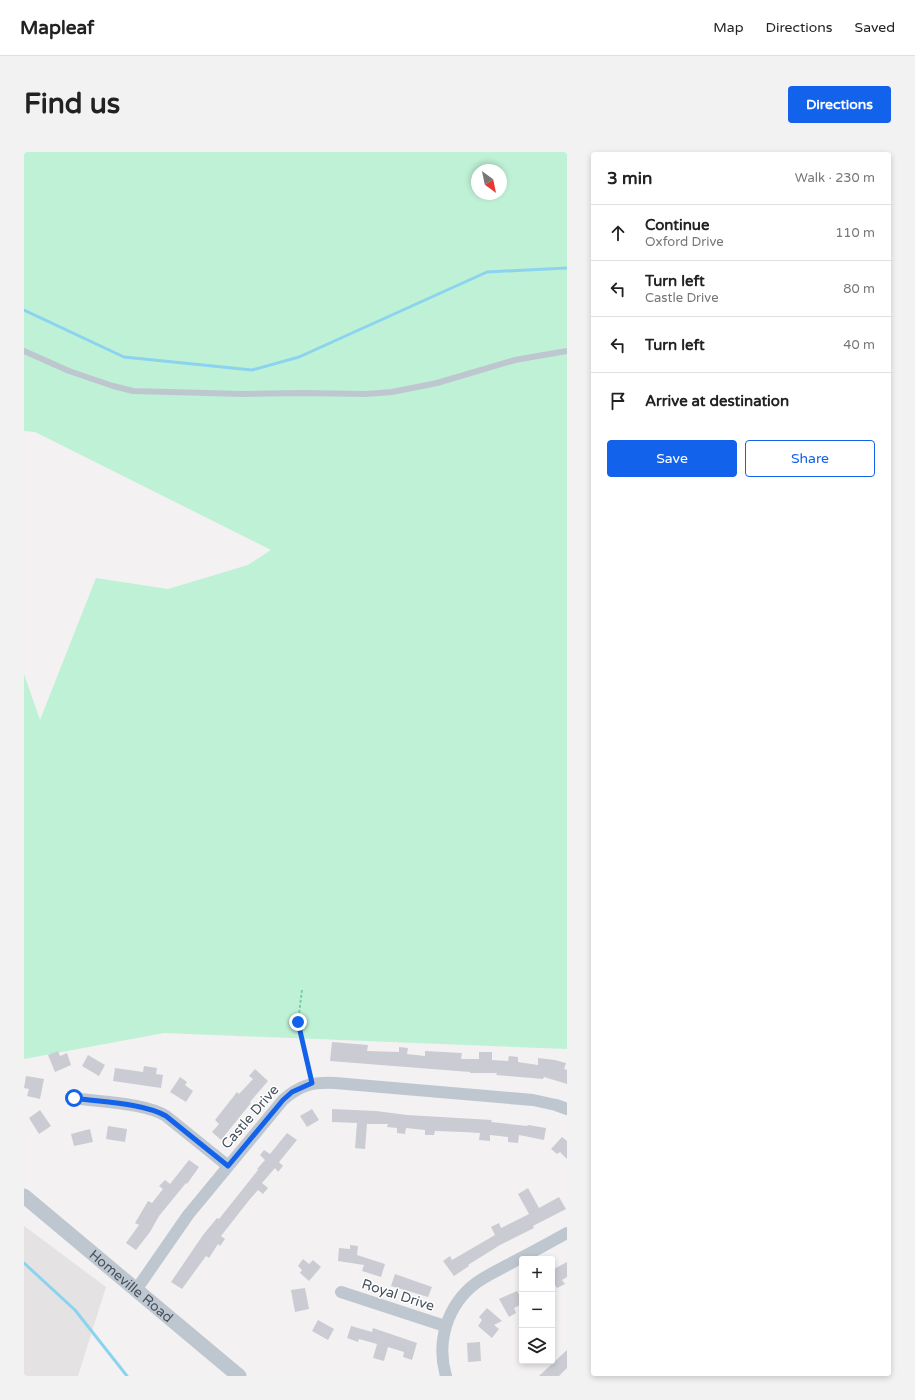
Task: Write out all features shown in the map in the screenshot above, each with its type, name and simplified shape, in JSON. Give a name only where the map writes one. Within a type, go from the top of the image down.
[{"type":"street","name":"Castle Drive","points":[[136,1290],[188,1215],[283,1100],[292,1092],[312,1083],[335,1082],[533,1100],[567,1109]]},
{"type":"street","points":[[74,1098],[158,1111],[228,1166]]},
{"type":"street","name":"Homeville Road","points":[[24,1196],[239,1376]]},
{"type":"street","points":[[446,1376],[442,1357],[443,1340],[445,1326],[455,1305],[476,1283],[567,1233]]},
{"type":"street","name":"Royal Drive","points":[[341,1292],[445,1326]]},
{"type":"lane","points":[[24,351],[69,371],[112,386],[133,391],[243,394],[366,394],[392,392],[437,382],[515,360],[567,351]]},
{"type":"path","points":[[302,990],[298,1022],[312,1083]]},
{"type":"shaded area","points":[[24,1226],[106,1287],[78,1376],[24,1376]]},
{"type":"green space","points":[[24,152],[567,152],[567,1049],[164,1033],[24,1059],[24,674],[40,720],[96,578],[168,589],[248,565],[271,550],[35,432],[24,431]]},
{"type":"building","points":[[332,1042],[368,1045],[367,1051],[399,1052],[399,1047],[408,1048],[407,1054],[425,1056],[425,1051],[462,1053],[461,1059],[479,1059],[479,1052],[492,1052],[492,1060],[508,1061],[509,1056],[518,1057],[518,1062],[538,1065],[538,1058],[555,1060],[566,1063],[564,1069],[567,1070],[567,1084],[544,1077],[543,1079],[496,1075],[497,1073],[470,1073],[330,1061]]},
{"type":"building","points":[[58,1051],[60,1056],[67,1053],[71,1065],[55,1072],[48,1055]]},
{"type":"building","points":[[88,1055],[105,1065],[99,1076],[82,1066]]},
{"type":"building","points":[[144,1066],[157,1068],[156,1074],[163,1075],[161,1088],[113,1081],[115,1068],[143,1072]]},
{"type":"building","points":[[255,1069],[268,1081],[221,1140],[212,1132],[219,1124],[215,1120],[237,1092],[239,1094],[253,1079],[249,1076]]},
{"type":"building","points":[[26,1076],[44,1079],[40,1099],[27,1096],[29,1089],[24,1088]]},
{"type":"building","points":[[180,1077],[187,1082],[185,1085],[193,1091],[186,1102],[170,1092]]},
{"type":"building","points":[[312,1109],[319,1120],[307,1127],[300,1116]]},
{"type":"building","points":[[332,1109],[492,1120],[491,1122],[546,1128],[544,1140],[519,1135],[518,1143],[508,1142],[508,1137],[490,1135],[490,1141],[479,1140],[480,1133],[435,1131],[434,1135],[425,1135],[425,1130],[406,1128],[405,1134],[397,1133],[397,1128],[387,1127],[388,1124],[367,1124],[365,1149],[355,1148],[357,1123],[332,1122]]},
{"type":"building","points":[[40,1110],[51,1126],[39,1134],[29,1118]]},
{"type":"building","points":[[108,1126],[127,1129],[125,1142],[106,1139]]},
{"type":"building","points":[[90,1129],[93,1142],[74,1146],[71,1134]]},
{"type":"building","points":[[287,1133],[297,1140],[279,1162],[283,1166],[278,1172],[275,1168],[262,1183],[268,1188],[263,1194],[258,1190],[250,1199],[221,1236],[225,1239],[220,1246],[218,1244],[209,1258],[206,1256],[182,1289],[171,1282],[203,1235],[217,1218],[219,1219],[258,1170],[257,1169],[265,1160],[260,1155],[264,1150],[270,1154]]},
{"type":"building","points":[[562,1137],[567,1141],[567,1159],[560,1152],[557,1154],[551,1149]]},
{"type":"building","points":[[189,1160],[199,1167],[187,1184],[186,1183],[159,1216],[150,1232],[136,1250],[126,1243],[139,1225],[135,1223],[148,1201],[152,1203],[163,1189],[159,1186],[165,1180],[170,1184]]},
{"type":"building","points":[[528,1188],[539,1208],[559,1197],[566,1209],[533,1226],[534,1228],[500,1245],[468,1265],[469,1266],[454,1276],[443,1261],[450,1256],[452,1260],[495,1235],[491,1227],[499,1223],[501,1228],[529,1214],[518,1194]]},
{"type":"building","points":[[350,1245],[358,1246],[357,1255],[385,1264],[381,1277],[362,1271],[364,1265],[338,1261],[339,1248],[350,1249]]},
{"type":"building","points":[[303,1259],[309,1264],[313,1260],[321,1267],[309,1281],[300,1273],[302,1270],[298,1266]]},
{"type":"building","points":[[567,1262],[567,1277],[562,1280],[565,1284],[557,1288],[555,1285],[555,1268]]},
{"type":"building","points":[[395,1274],[432,1287],[428,1297],[391,1286]]},
{"type":"building","points":[[305,1288],[309,1309],[295,1312],[291,1290]]},
{"type":"building","points":[[517,1291],[519,1294],[519,1306],[514,1308],[516,1313],[509,1317],[499,1299]]},
{"type":"building","points":[[487,1308],[502,1321],[494,1325],[499,1329],[492,1338],[478,1326],[482,1320],[479,1317]]},
{"type":"building","points":[[318,1320],[334,1329],[328,1340],[312,1331]]},
{"type":"building","points":[[351,1326],[372,1332],[373,1328],[417,1343],[412,1360],[403,1357],[404,1352],[388,1347],[384,1361],[373,1358],[377,1344],[359,1339],[358,1342],[347,1338]]},
{"type":"building","points":[[480,1342],[481,1361],[468,1362],[467,1343]]},
{"type":"building","points":[[567,1350],[567,1368],[559,1376],[539,1376],[552,1364],[555,1364],[555,1361]]},
{"type":"waterway","points":[[24,310],[124,357],[252,370],[299,357],[487,272],[567,268]]},
{"type":"waterway","points":[[24,1263],[75,1310],[127,1376]]},
{"type":"route","points":[[74,1098],[158,1111],[228,1166],[283,1100],[302,1086],[312,1083],[298,1022]]}]
